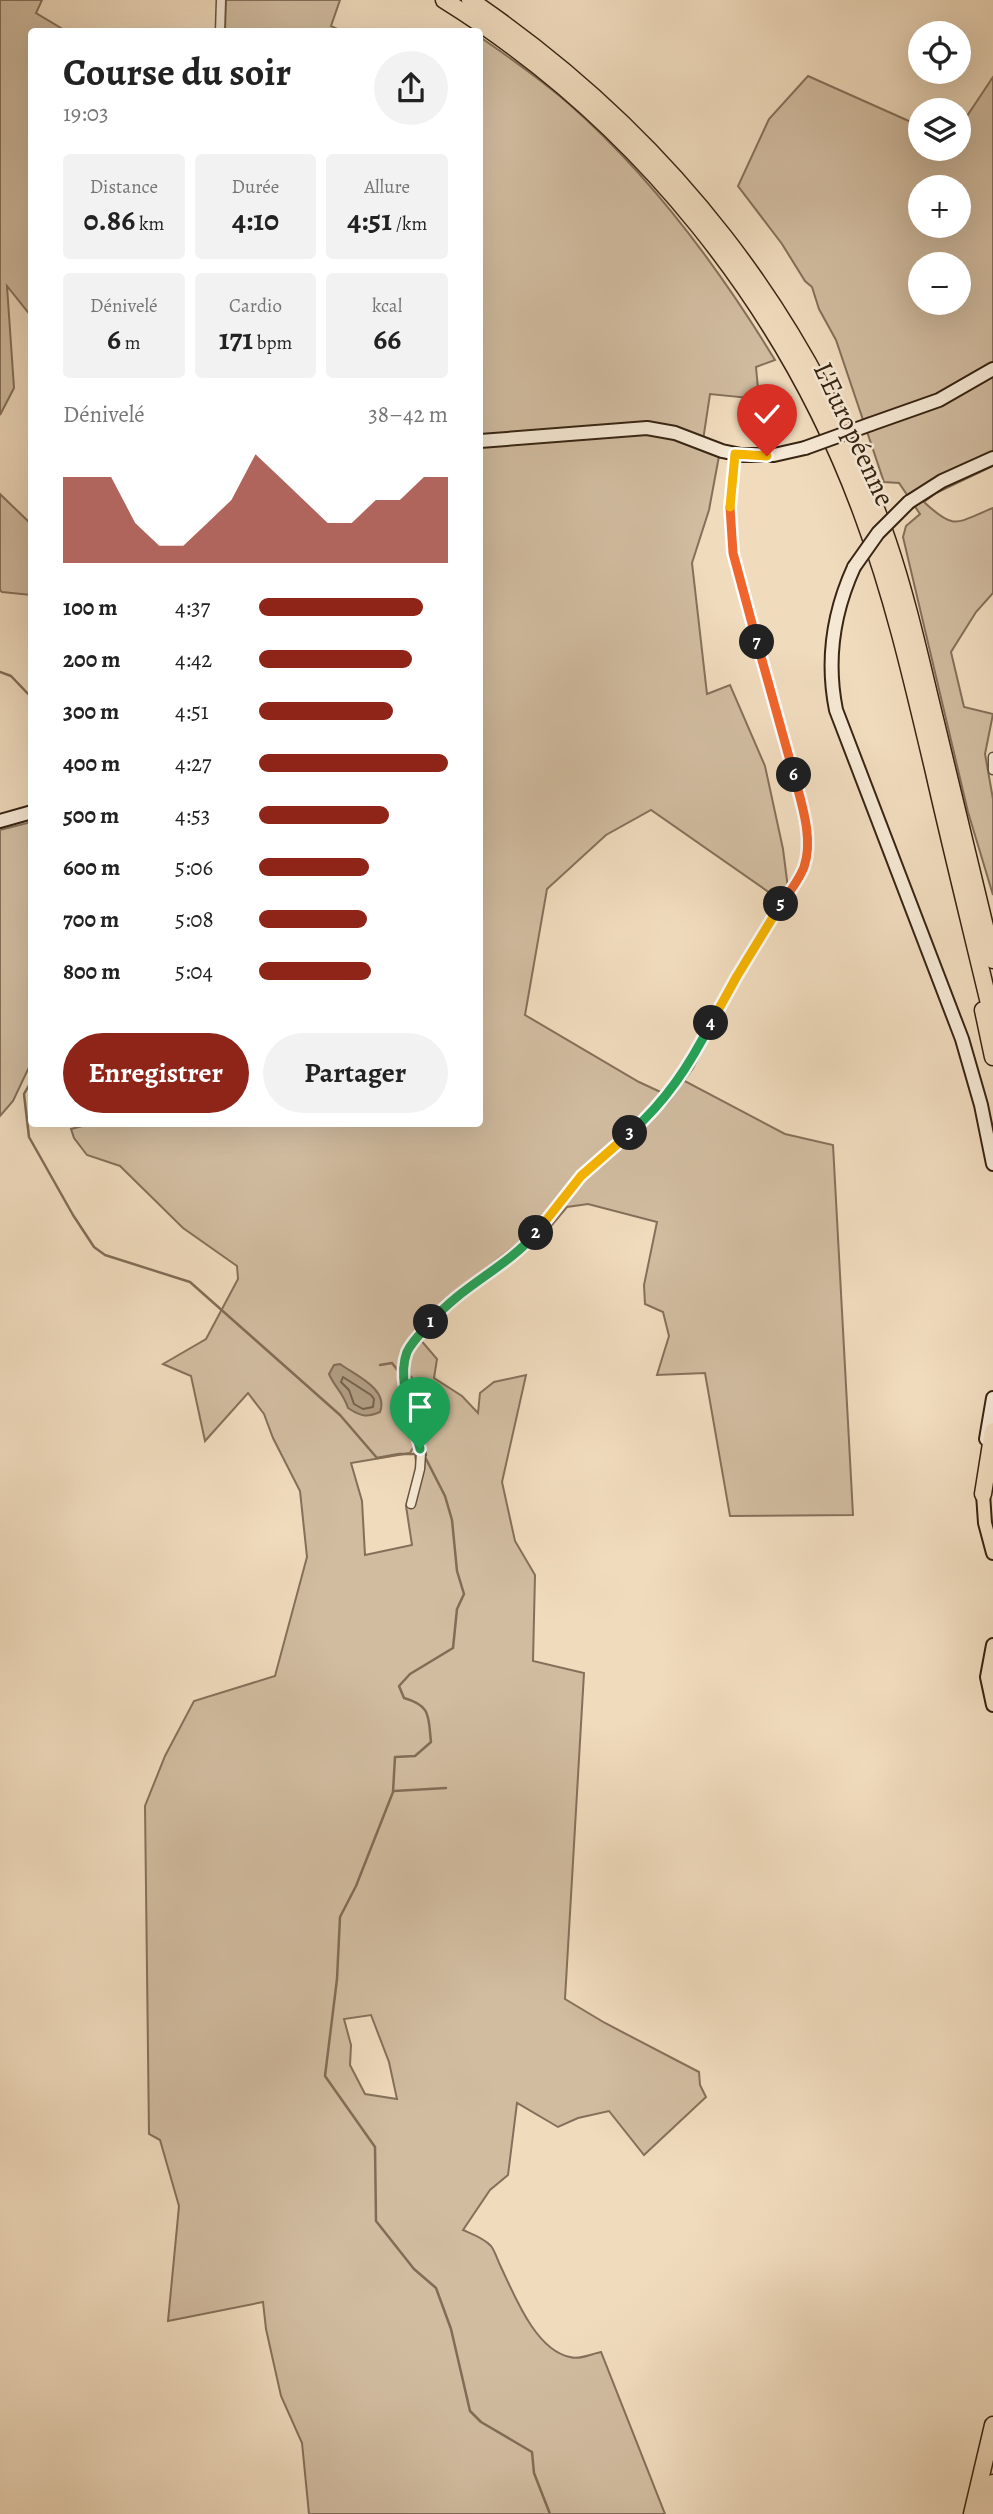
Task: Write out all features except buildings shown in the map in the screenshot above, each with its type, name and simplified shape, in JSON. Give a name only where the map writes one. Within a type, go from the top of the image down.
[{"type":"highway","name":"L'Européenne","points":[[444,0],[498,35],[555,80],[634,153],[705,234],[748,292],[783,346],[836,449],[864,517],[881,569],[905,653],[993,1020]]},
{"type":"highway","name":"L'Européenne","points":[[470,0],[527,40],[583,85],[672,173],[751,272],[782,317],[817,379],[860,468],[897,570],[993,960]]},
{"type":"highway","points":[[963,897],[993,1057]]},
{"type":"highway","points":[[983,1494],[993,1431]]},
{"type":"highway","points":[[972,2514],[993,2425]]},
{"type":"highway","points":[[986,2514],[993,2483]]},
{"type":"main road","points":[[483,441],[647,428],[669,431],[735,454],[774,455],[805,448],[939,400],[993,369]]},
{"type":"main road","points":[[993,458],[942,481],[909,502],[878,533],[854,567],[839,606],[832,639],[831,678],[836,710],[965,1046],[984,1113],[993,1164]]},
{"type":"main road","points":[[0,821],[28,813]]},
{"type":"main road","points":[[993,1398],[985,1448],[983,1494],[985,1523],[993,1553]]},
{"type":"main road","points":[[993,1645],[987,1672],[993,1705]]},
{"type":"street","points":[[220,28],[221,0]]},
{"type":"street","points":[[411,1504],[421,1458],[410,1418],[405,1380],[405,1364],[411,1346],[442,1309],[530,1240],[581,1176],[665,1099],[689,1066],[737,976],[804,867],[806,830],[796,782],[733,553],[730,511],[735,454]]},
{"type":"street","points":[[993,757],[993,770]]},
{"type":"shaded area","points":[[0,0],[42,0],[36,13],[61,28],[28,28],[28,312],[7,286],[14,388],[0,415]]},
{"type":"shaded area","points":[[226,0],[340,0],[331,26],[335,28],[225,28]]},
{"type":"shaded area","points":[[483,39],[558,95],[628,161],[707,258],[775,360],[756,367],[759,399],[710,394],[702,447],[719,456],[709,510],[692,563],[707,694],[730,685],[765,766],[783,849],[788,888],[780,900],[651,810],[606,835],[547,889],[525,1015],[639,1082],[667,1095],[681,1079],[785,1134],[833,1145],[853,1515],[730,1516],[705,1373],[657,1375],[669,1336],[663,1312],[645,1304],[644,1285],[657,1222],[588,1204],[567,1207],[537,1243],[498,1263],[466,1289],[419,1338],[437,1359],[434,1378],[462,1396],[478,1413],[480,1393],[494,1382],[526,1375],[502,1482],[515,1541],[535,1575],[533,1661],[584,1673],[565,1999],[699,2072],[700,2085],[706,2097],[644,2155],[609,2111],[578,2118],[558,2127],[517,2103],[508,2175],[490,2190],[463,2230],[491,2246],[519,2305],[546,2344],[574,2358],[601,2352],[665,2514],[309,2514],[302,2443],[281,2396],[266,2329],[263,2302],[168,2321],[179,2206],[160,2140],[149,2134],[145,1806],[165,1756],[194,1701],[275,1676],[307,1557],[300,1491],[264,1414],[248,1393],[205,1441],[191,1376],[163,1364],[206,1339],[238,1279],[237,1266],[183,1228],[120,1166],[87,1155],[74,1138],[71,1129],[483,1127]],"holes":[[[414,1446],[417,1470],[406,1506],[412,1545],[365,1555],[362,1501],[351,1463],[410,1453]],[[371,2015],[389,2062],[397,2099],[365,2094],[350,2065],[351,2045],[344,2019]]]},
{"type":"shaded area","points":[[808,76],[908,121],[908,161],[971,161],[971,110],[993,77],[993,466],[936,493],[924,502],[950,521],[963,520],[993,508],[993,593],[976,612],[951,652],[964,707],[993,714],[985,754],[993,799],[993,895],[968,812],[903,537],[906,526],[920,514],[899,483],[884,482],[836,340],[819,309],[812,287],[805,281],[782,244],[738,186],[769,119]]},
{"type":"shaded area","points":[[0,494],[28,521],[28,595],[0,590]]},
{"type":"shaded area","points":[[28,823],[28,1069],[13,1101],[0,1116],[0,830]]},
{"type":"water","points":[[340,1364],[362,1378],[380,1396],[380,1412],[363,1415],[348,1408],[329,1374],[334,1365]]},
{"type":"waterway","points":[[0,672],[11,676],[28,694]]},
{"type":"waterway","points":[[28,1087],[24,1094],[29,1137],[94,1247],[105,1255],[190,1282],[340,1415],[377,1458],[417,1454]]},
{"type":"waterway","points":[[380,1365],[392,1363],[399,1372],[411,1377],[428,1404],[429,1409],[415,1417],[426,1455]]},
{"type":"waterway","points":[[424,1455],[445,1496],[452,1520],[457,1571],[464,1594],[457,1609],[453,1648],[410,1674],[399,1686],[404,1698],[420,1705],[427,1714],[431,1742],[415,1756],[395,1757],[393,1792],[356,1886],[340,1917],[337,1979],[325,2076],[375,2147],[376,2221],[414,2269],[436,2288],[451,2329],[470,2411],[481,2422],[532,2452],[534,2473],[550,2514]]},
{"type":"waterway","points":[[394,1791],[446,1788]]},
{"type":"route","points":[[420,1449],[410,1418],[404,1369],[411,1346],[448,1303],[530,1240],[581,1176],[665,1099],[689,1066],[737,976],[804,867],[806,830],[798,789],[740,583],[731,541],[730,499],[735,454],[767,456]]}]
